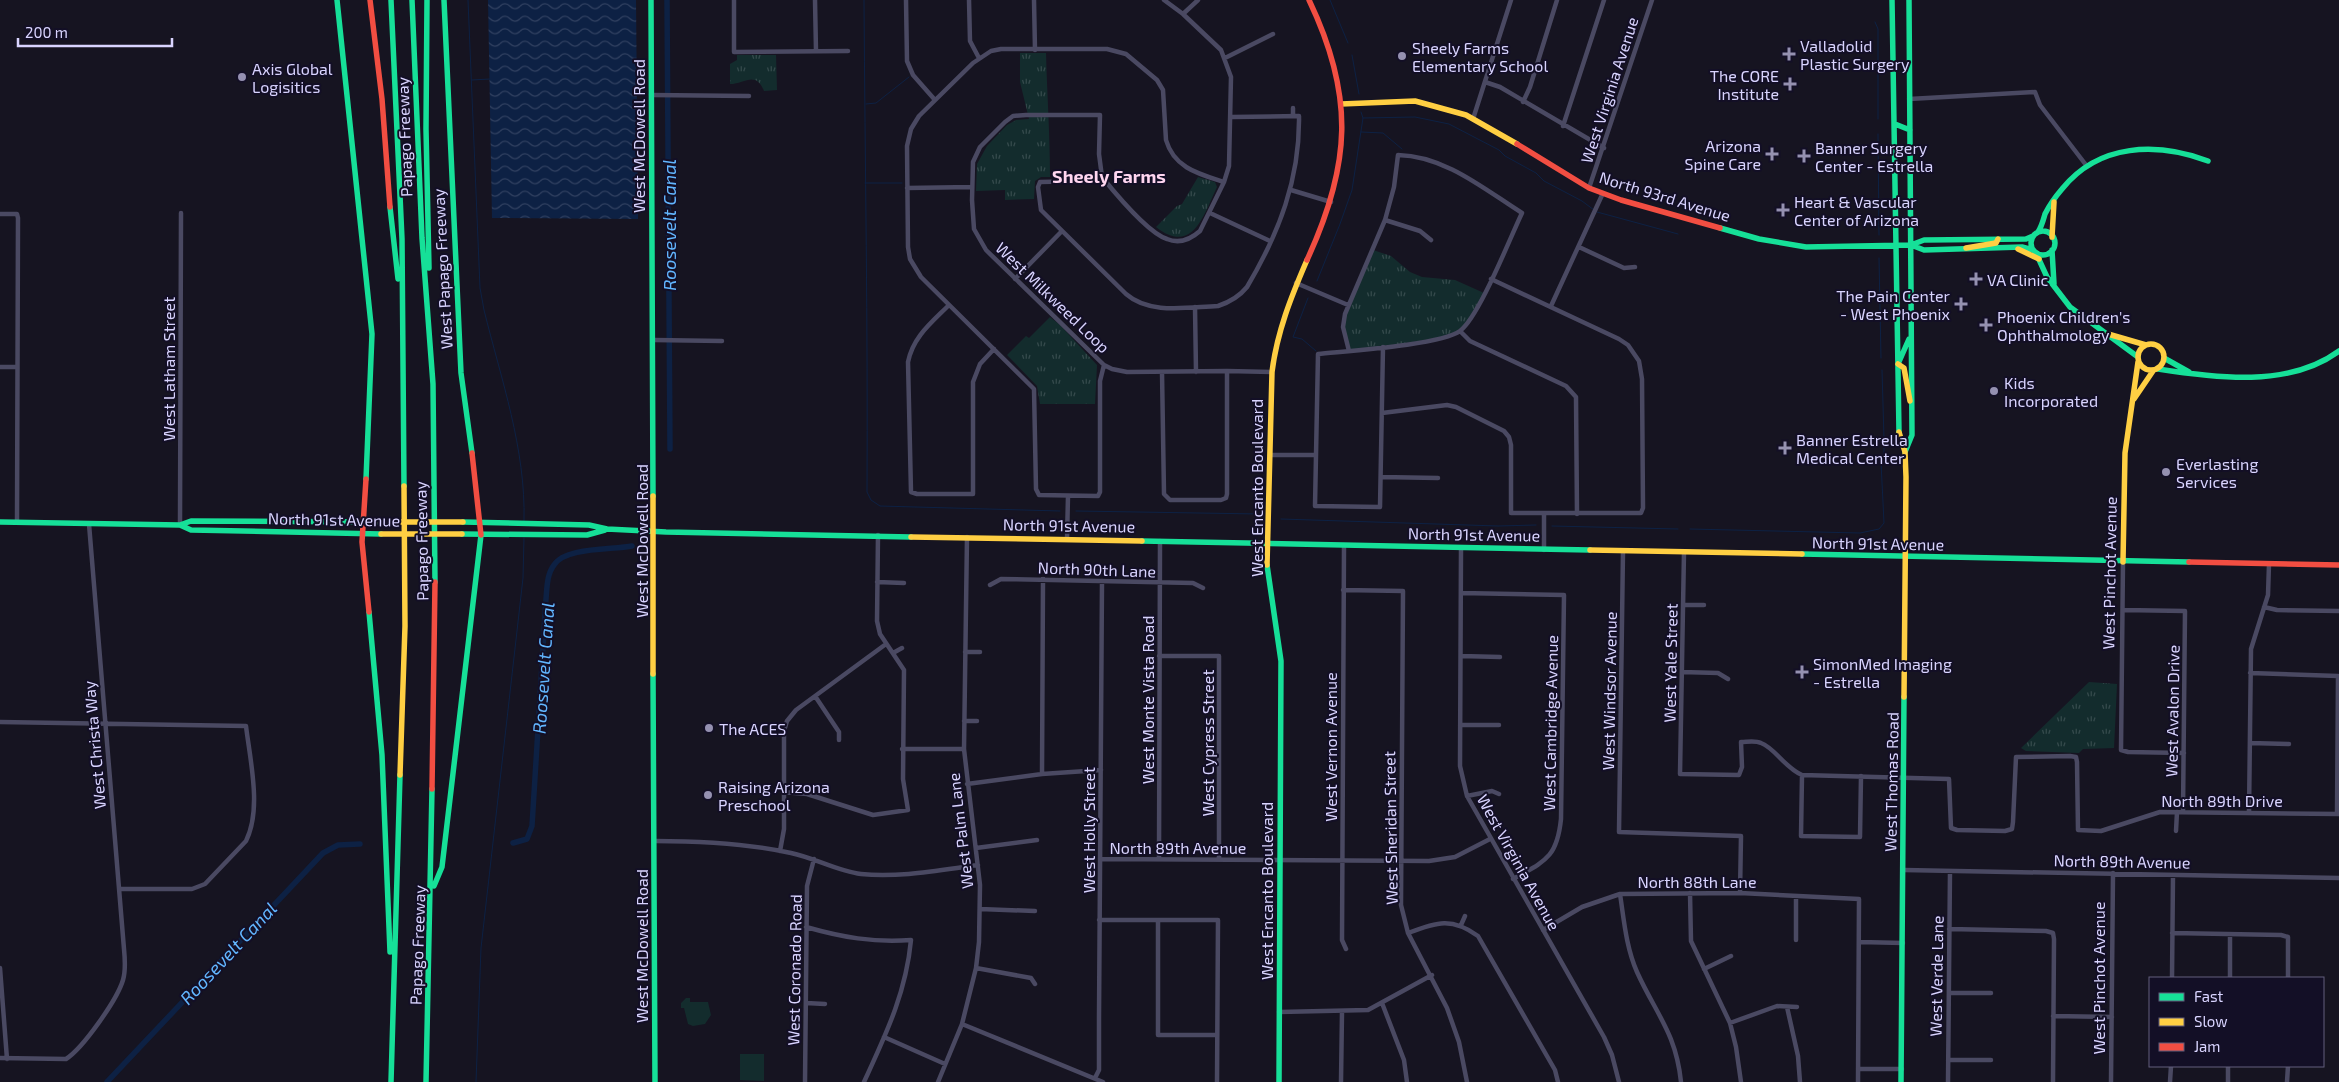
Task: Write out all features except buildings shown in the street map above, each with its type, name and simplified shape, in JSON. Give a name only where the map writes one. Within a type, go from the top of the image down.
[{"type":"main road","points":[[337,0],[372,334],[371,385],[362,534],[382,755],[387,900],[393,997]]},
{"type":"main road","points":[[370,0],[388,164],[392,240],[402,306]]},
{"type":"main road","name":"Papago Freeway","points":[[391,1082],[405,626],[402,239],[392,0]]},
{"type":"main road","name":"Papago Freeway","points":[[412,0],[422,238],[433,384],[436,630],[432,890],[426,1082]]},
{"type":"main road","points":[[427,0],[426,130],[430,238],[428,305]]},
{"type":"main road","name":"West Papago Freeway","points":[[432,890],[442,867],[481,535],[481,522],[461,373],[444,0]]},
{"type":"main road","name":"West McDowell Road","points":[[651,0],[655,531],[655,1082]]},
{"type":"main road","name":"West Encanto Boulevard","points":[[1279,1082],[1280,637],[1268,577],[1267,543],[1272,372],[1278,335],[1296,283],[1324,224],[1340,162],[1341,104],[1332,56],[1321,25],[1309,0]]},
{"type":"main road","name":"West Thomas Road","points":[[1892,0],[1899,434],[1905,452],[1906,558],[1901,1082]]},
{"type":"main road","name":"West Thomas Road","points":[[1905,452],[1912,434],[1909,0]]},
{"type":"main road","name":"North 93rd Avenue","points":[[1341,104],[1415,102],[1450,109],[1473,119],[1589,188],[1759,239],[1791,245],[1824,248],[1911,245],[1924,240],[2026,239],[2036,234]]},
{"type":"main road","points":[[1895,124],[1910,130]]},
{"type":"main road","points":[[2208,161],[2178,150],[2144,149],[2115,152],[2086,165],[2068,183],[2054,202],[2031,243],[2047,277],[2077,314],[2108,334],[2138,359],[2144,369],[2218,375],[2286,373],[2301,371],[2320,364],[2339,351]]},
{"type":"main road","points":[[2054,202],[2052,237],[2054,243],[2052,250],[2054,284]]},
{"type":"main road","points":[[2036,234],[2046,232],[2052,237]]},
{"type":"main road","points":[[1959,250],[1973,246],[1996,244],[1998,239]]},
{"type":"main road","name":"North 93rd Avenue","points":[[1911,245],[1924,250],[2026,248],[2035,251]]},
{"type":"main road","points":[[2016,249],[2039,260]]},
{"type":"main road","points":[[2035,251],[2043,255],[2052,250]]},
{"type":"main road","points":[[1912,331],[1905,352],[1898,364],[1903,366],[1905,372],[1907,393],[1912,408]]},
{"type":"main road","points":[[2108,334],[2146,345],[2157,345],[2162,350],[2164,358],[2189,372]]},
{"type":"main road","points":[[2138,359],[2140,350],[2146,345]]},
{"type":"main road","points":[[2155,370],[2164,358]]},
{"type":"main road","name":"West Pinchot Avenue","points":[[2123,562],[2125,453],[2138,359]]},
{"type":"main road","name":"West Pinchot Avenue","points":[[2134,398],[2155,370]]},
{"type":"main road","name":"North 91st Avenue","points":[[180,526],[191,521],[536,523],[589,525],[608,529],[655,531],[2339,566]]},
{"type":"main road","name":"North 91st Avenue","points":[[0,522],[180,526],[190,530],[362,534],[587,535],[608,529]]},
{"type":"street","points":[[734,0],[734,52],[848,51]]},
{"type":"street","points":[[815,0],[816,52]]},
{"type":"street","points":[[906,0],[907,61],[912,75],[935,100]]},
{"type":"street","points":[[969,0],[970,41],[979,58]]},
{"type":"street","points":[[1034,0],[1035,50]]},
{"type":"street","points":[[1164,0],[1214,44],[1225,58],[1230,77],[1231,154],[1224,182],[1200,231],[1194,237],[1181,241],[1168,240],[1153,230],[1118,196],[1102,176],[1087,181],[1040,182],[1038,187],[1041,210],[1061,232],[1126,294],[1139,303],[1152,307],[1218,306],[1240,295],[1251,280],[1270,241],[1291,190],[1297,158],[1299,116],[1231,117]]},
{"type":"street","points":[[1182,14],[1198,0]]},
{"type":"street","points":[[1473,119],[1511,0]]},
{"type":"street","points":[[1523,102],[1530,88],[1558,0]]},
{"type":"street","points":[[1563,126],[1604,0]]},
{"type":"street","name":"West Virginia Avenue","points":[[1589,188],[1604,148],[1652,0]]},
{"type":"street","points":[[1225,58],[1273,34]]},
{"type":"street","points":[[1224,182],[1184,167],[1172,154],[1166,140],[1165,96],[1163,90],[1156,80],[1126,54],[1107,49],[996,50],[979,58],[935,100],[914,122],[908,136],[907,188],[910,260],[920,277],[1034,389],[1036,489],[1038,495],[1098,496],[1100,492],[1100,381],[1104,365],[1120,372],[1272,372]]},
{"type":"street","points":[[1485,82],[1500,87],[1563,126],[1604,148]]},
{"type":"street","points":[[1909,99],[2035,92],[2040,105],[2086,165]]},
{"type":"street","points":[[651,95],[749,96]]},
{"type":"street","points":[[1293,108],[1293,116]]},
{"type":"street","name":"West Milkweed Loop","points":[[1102,176],[1099,154],[1100,115],[1013,116],[980,147],[973,162],[972,215],[977,237],[992,258],[1104,365]]},
{"type":"street","points":[[1349,351],[1343,327],[1348,305],[1385,220],[1394,187],[1398,155],[1425,159],[1448,167],[1522,213],[1472,318],[1460,331],[1442,339],[1383,347],[1349,351],[1318,354],[1315,506],[1380,507],[1383,347]]},
{"type":"street","points":[[907,188],[972,187]]},
{"type":"street","points":[[1291,190],[1331,202]]},
{"type":"street","points":[[1551,306],[1603,193]]},
{"type":"street","points":[[1210,213],[1270,241]]},
{"type":"street","points":[[0,214],[17,214],[17,522]]},
{"type":"street","name":"West Latham Street","points":[[180,526],[181,214]]},
{"type":"street","points":[[1385,220],[1420,231],[1431,240]]},
{"type":"street","points":[[1015,279],[1061,232]]},
{"type":"street","points":[[1579,247],[1624,268],[1635,267]]},
{"type":"street","points":[[1382,413],[1446,405],[1456,407],[1498,426],[1509,437],[1511,445],[1512,513],[1641,513],[1644,508],[1642,379],[1639,361],[1620,339],[1491,279]]},
{"type":"street","points":[[1296,283],[1348,305]]},
{"type":"street","points":[[948,306],[919,336],[910,352],[908,362],[911,492],[917,494],[973,494],[973,382],[980,364],[994,349]]},
{"type":"street","points":[[1195,307],[1196,372]]},
{"type":"street","points":[[1460,331],[1470,341],[1561,383],[1576,397],[1578,514]]},
{"type":"street","points":[[654,340],[722,341]]},
{"type":"street","points":[[0,367],[16,367]]},
{"type":"street","points":[[1162,372],[1164,494],[1170,500],[1221,500],[1226,498],[1227,371]]},
{"type":"street","points":[[1270,455],[1315,455]]},
{"type":"street","points":[[1380,477],[1438,478]]},
{"type":"street","points":[[1067,539],[1068,496]]},
{"type":"street","points":[[1544,513],[1544,550]]},
{"type":"street","name":"West Christa Way","points":[[0,1058],[66,1060],[73,1055],[119,992],[124,978],[125,964],[89,524]]},
{"type":"street","points":[[783,792],[807,794],[872,815],[908,810],[902,779],[904,670],[880,634],[877,621],[878,535]]},
{"type":"street","name":"West Palm Lane","points":[[938,1082],[962,1024],[976,968],[980,909],[978,865],[966,784],[964,749],[967,537]]},
{"type":"street","name":"West Monte Vista Road","points":[[1159,859],[1160,541]]},
{"type":"street","name":"West Vernon Avenue","points":[[1344,545],[1342,940],[1346,949]]},
{"type":"street","name":"West Virginia Avenue","points":[[1461,548],[1460,772],[1467,796],[1512,879],[1604,1037],[1617,1069],[1619,1082]]},
{"type":"street","name":"West Windsor Avenue","points":[[1624,551],[1619,832],[1740,836],[1740,893]]},
{"type":"street","name":"West Yale Street","points":[[1684,552],[1680,774],[1739,775],[1742,767],[1741,742],[1764,743],[1784,764],[1802,775]]},
{"type":"street","name":"West Pinchot Avenue","points":[[2123,562],[2121,750],[2128,752],[2184,752]]},
{"type":"street","points":[[2249,813],[2251,649],[2268,595],[2269,564]]},
{"type":"street","name":"North 90th Lane","points":[[990,585],[1001,579],[1194,583],[1203,588]]},
{"type":"street","points":[[1042,774],[1043,580]]},
{"type":"street","name":"West Holly Street","points":[[1095,1078],[1098,1070],[1102,581]]},
{"type":"street","points":[[877,582],[904,583]]},
{"type":"street","name":"West Sheridan Street","points":[[1343,590],[1403,591],[1401,906],[1408,933],[1448,1008],[1459,1042],[1466,1082]]},
{"type":"street","name":"West Cambridge Avenue","points":[[1461,593],[1564,595],[1561,819],[1558,842],[1554,850]]},
{"type":"street","points":[[1683,605],[1704,605]]},
{"type":"street","points":[[2264,608],[2339,611]]},
{"type":"street","name":"West Avalon Drive","points":[[2123,610],[2185,611],[2184,752],[2180,812],[2176,831]]},
{"type":"street","points":[[780,851],[784,829],[784,731],[791,714],[886,644]]},
{"type":"street","points":[[893,653],[902,648]]},
{"type":"street","points":[[965,652],[980,652]]},
{"type":"street","name":"West Cypress Street","points":[[1159,656],[1219,656],[1219,859]]},
{"type":"street","points":[[1461,656],[1500,657]]},
{"type":"street","points":[[1682,672],[1718,673],[1728,679]]},
{"type":"street","points":[[2250,673],[2338,676],[2338,814]]},
{"type":"street","points":[[815,696],[839,732],[839,740]]},
{"type":"street","points":[[964,721],[977,721]]},
{"type":"street","points":[[0,722],[246,726],[254,809],[251,832],[246,841],[205,884],[199,887],[192,889],[119,889]]},
{"type":"street","points":[[1460,725],[1499,725]]},
{"type":"street","points":[[2250,743],[2289,744]]},
{"type":"street","points":[[902,749],[964,749]]},
{"type":"street","name":"North 89th Drive","points":[[1904,777],[1949,778],[1951,828],[1957,830],[2005,831],[2012,829],[2016,756],[2076,757],[2078,830],[2101,831],[2154,812],[2338,814]]},
{"type":"street","points":[[966,784],[1042,774],[1101,770]]},
{"type":"street","points":[[1861,776],[1860,837],[1801,836],[1802,775],[1861,776],[1904,777]]},
{"type":"street","points":[[1467,796],[1487,791],[1499,794]]},
{"type":"street","name":"North 89th Avenue","points":[[1100,859],[1401,861],[1448,859],[1490,839]]},
{"type":"street","points":[[976,848],[1037,840]]},
{"type":"street","points":[[654,841],[726,842],[814,859],[852,872],[879,875],[978,865]]},
{"type":"street","points":[[1512,879],[1543,862],[1554,850],[1560,854]]},
{"type":"street","name":"West Coronado Road","points":[[805,1082],[806,927],[808,880],[814,859]]},
{"type":"street","name":"North 89th Avenue","points":[[1904,870],[2339,878]]},
{"type":"street","name":"West Verde Lane","points":[[1948,1082],[1950,870]]},
{"type":"street","name":"West Pinchot Avenue","points":[[2111,1082],[2113,873]]},
{"type":"street","points":[[2172,977],[2173,875]]},
{"type":"street","points":[[1690,893],[1691,941],[1730,1023],[1741,1082]]},
{"type":"street","name":"North 88th Lane","points":[[1543,930],[1582,907],[1620,894],[1740,893],[1859,898],[1860,942]]},
{"type":"street","points":[[1620,894],[1629,951],[1638,973],[1667,1027],[1677,1053],[1681,1082]]},
{"type":"street","points":[[1796,896],[1796,940]]},
{"type":"street","points":[[980,909],[1035,911]]},
{"type":"street","points":[[1460,925],[1465,916]]},
{"type":"street","points":[[1099,920],[1218,920],[1217,1082]]},
{"type":"street","points":[[1158,920],[1158,1035],[1217,1035]]},
{"type":"street","points":[[1408,933],[1446,922],[1460,925],[1478,936],[1555,1070],[1558,1082]]},
{"type":"street","points":[[806,927],[844,938],[883,942],[911,940],[909,963],[903,991],[892,1022],[864,1082]]},
{"type":"street","points":[[1950,929],[2046,931],[2052,933],[2054,939],[2053,1082]]},
{"type":"street","points":[[2172,933],[2280,935],[2288,938],[2288,977]]},
{"type":"street","points":[[2230,935],[2230,977]]},
{"type":"street","points":[[1858,1082],[1860,942],[1903,943]]},
{"type":"street","points":[[1704,969],[1731,956]]},
{"type":"street","points":[[0,968],[7,1058]]},
{"type":"street","points":[[976,968],[1031,978],[1035,984]]},
{"type":"street","points":[[1280,1012],[1368,1010],[1432,975]]},
{"type":"street","points":[[1949,993],[1991,993]]},
{"type":"street","points":[[806,1003],[825,1004]]},
{"type":"street","points":[[1382,1003],[1404,1060],[1407,1082]]},
{"type":"street","points":[[1730,1023],[1777,1006],[1797,1007]]},
{"type":"street","points":[[1786,1007],[1798,1056],[1800,1082]]},
{"type":"street","points":[[1342,1012],[1342,1082]]},
{"type":"street","points":[[2053,1016],[2112,1018]]},
{"type":"street","points":[[962,1024],[1104,1082]]},
{"type":"street","points":[[884,1037],[945,1064]]},
{"type":"street","points":[[1948,1060],[1991,1060]]},
{"type":"street","points":[[2170,1067],[2170,1082]]},
{"type":"street","points":[[2228,1067],[2228,1082]]},
{"type":"street","points":[[2287,1082],[2288,1067]]},
{"type":"street","points":[[1858,1068],[1902,1069]]},
{"type":"green space","points":[[1020,53],[1046,53],[1050,177],[1041,177],[1035,181],[1034,199],[1005,200],[1005,190],[976,191],[977,164],[987,146],[1007,125],[1016,120],[1029,119],[1020,82]]},
{"type":"green space","points":[[737,55],[776,55],[777,90],[764,91],[757,81],[753,80],[730,84],[730,64],[737,60]]},
{"type":"green space","points":[[1198,177],[1215,182],[1217,187],[1196,228],[1188,234],[1179,237],[1169,235],[1156,227],[1177,206],[1182,204]]},
{"type":"green space","points":[[1373,250],[1391,256],[1410,272],[1422,277],[1455,280],[1484,293],[1467,324],[1448,337],[1349,351],[1343,321]]},
{"type":"green space","points":[[1050,317],[1060,325],[1097,365],[1095,404],[1040,404],[1037,386],[1007,355],[1026,336],[1029,338]]},
{"type":"green space","points":[[2089,682],[2117,684],[2114,748],[2083,749],[2079,753],[2026,751],[2021,748]]},
{"type":"green space","points":[[686,998],[690,998],[690,1002],[708,1002],[711,1015],[705,1024],[693,1026],[688,1024],[684,1008],[681,1008],[681,1003]]},
{"type":"green space","points":[[740,1054],[764,1054],[764,1081],[740,1080]]},
{"type":"water","points":[[488,0],[636,0],[638,219],[492,218]]},
{"type":"waterway","points":[[468,0],[480,288],[517,441],[524,494],[524,521]]},
{"type":"waterway","name":"Roosevelt Canal","points":[[667,0],[670,449]]},
{"type":"waterway","points":[[864,0],[867,492],[871,500],[880,506],[1060,511]]},
{"type":"waterway","points":[[1330,0],[1348,43]]},
{"type":"waterway","points":[[1875,22],[1878,29],[1878,119]]},
{"type":"waterway","points":[[1352,55],[1359,94]]},
{"type":"waterway","points":[[866,104],[876,103],[909,77]]},
{"type":"waterway","points":[[472,80],[490,79]]},
{"type":"waterway","points":[[1317,281],[1352,190],[1363,118],[1361,112]]},
{"type":"waterway","points":[[1363,118],[1415,117],[1449,124],[1499,150],[1505,156],[1536,173],[1544,181],[1582,201],[1594,210]]},
{"type":"waterway","points":[[1361,132],[1383,133],[1402,149]]},
{"type":"waterway","points":[[1878,134],[1879,235]]},
{"type":"waterway","points":[[865,183],[902,183]]},
{"type":"waterway","points":[[1597,212],[1678,234]]},
{"type":"waterway","points":[[1879,258],[1881,358]]},
{"type":"waterway","points":[[1308,298],[1293,337],[1302,339],[1316,351]]},
{"type":"waterway","points":[[1690,529],[1860,533],[1879,529],[1884,523],[1881,462],[1884,451],[1882,370]]},
{"type":"waterway","points":[[1076,511],[1259,514]]},
{"type":"waterway","points":[[1281,519],[1498,526],[1536,525]]},
{"type":"waterway","points":[[1552,526],[1678,529]]},
{"type":"waterway","points":[[476,1082],[481,948],[523,578],[524,538]]},
{"type":"waterway","name":"Roosevelt Canal","points":[[513,843],[527,839],[532,826],[546,599],[550,572],[560,559],[568,555],[590,550],[632,546]]},
{"type":"waterway","name":"Roosevelt Canal","points":[[107,1082],[323,853],[338,845],[360,844]]},
{"type":"traffic: fast","points":[[337,0],[372,334],[366,479]]},
{"type":"traffic: fast","points":[[391,0],[402,239],[404,486]]},
{"type":"traffic: fast","points":[[412,0],[422,238],[433,384],[435,582]]},
{"type":"traffic: fast","points":[[427,0],[426,129],[429,268]]},
{"type":"traffic: fast","points":[[444,0],[461,373],[472,453]]},
{"type":"traffic: fast","points":[[651,0],[653,496]]},
{"type":"traffic: fast","points":[[1892,0],[1899,432]]},
{"type":"traffic: fast","points":[[1905,452],[1912,435],[1909,0]]},
{"type":"traffic: fast","points":[[1895,124],[1910,130]]},
{"type":"traffic: fast","points":[[2038,232],[2045,214],[2062,189],[2077,174],[2093,163],[2111,155],[2149,149],[2189,155],[2208,161]]},
{"type":"traffic: fast","points":[[390,207],[398,279]]},
{"type":"traffic: fast","points":[[1720,228],[1759,239],[1806,247],[1911,245],[1924,240],[2026,239],[2033,236]]},
{"type":"traffic: fast","points":[[2043,231],[2051,235],[2055,243],[2051,251],[2043,255],[2035,251],[2031,243],[2035,235],[2043,231]]},
{"type":"traffic: fast","points":[[1911,245],[1924,250],[2022,247],[2033,250]]},
{"type":"traffic: fast","points":[[2052,250],[2054,284]]},
{"type":"traffic: fast","points":[[2036,253],[2047,277],[2070,307],[2138,357]]},
{"type":"traffic: fast","points":[[1898,364],[1909,339]]},
{"type":"traffic: fast","points":[[2158,369],[2228,377],[2275,375],[2298,371],[2319,363],[2339,351]]},
{"type":"traffic: fast","points":[[2164,358],[2189,372]]},
{"type":"traffic: fast","points":[[180,525],[191,521],[380,522]]},
{"type":"traffic: fast","points":[[0,522],[180,525],[191,530],[381,534]]},
{"type":"traffic: fast","points":[[463,522],[589,525],[607,529],[666,532],[911,537]]},
{"type":"traffic: fast","points":[[462,534],[587,535],[605,530]]},
{"type":"traffic: fast","points":[[434,886],[442,867],[481,535]]},
{"type":"traffic: fast","points":[[1142,541],[1590,550]]},
{"type":"traffic: fast","points":[[1802,554],[2189,562]]},
{"type":"traffic: fast","points":[[1267,565],[1281,661],[1279,1082]]},
{"type":"traffic: fast","points":[[369,612],[382,755],[390,952]]},
{"type":"traffic: fast","points":[[653,674],[655,1082]]},
{"type":"traffic: fast","points":[[1901,1082],[1904,697]]},
{"type":"traffic: fast","points":[[391,1082],[400,775]]},
{"type":"traffic: fast","points":[[426,1082],[432,789]]},
{"type":"traffic: slow","points":[[1341,104],[1415,101],[1466,115],[1517,144]]},
{"type":"traffic: slow","points":[[2052,237],[2054,202]]},
{"type":"traffic: slow","points":[[1966,248],[1996,243],[1998,239]]},
{"type":"traffic: slow","points":[[2018,249],[2039,259]]},
{"type":"traffic: slow","points":[[1267,565],[1272,372],[1277,343],[1285,315],[1307,260]]},
{"type":"traffic: slow","points":[[2108,334],[2146,345]]},
{"type":"traffic: slow","points":[[2151,344],[2160,348],[2164,357],[2160,366],[2151,370],[2142,366],[2138,357],[2142,348],[2151,344]]},
{"type":"traffic: slow","points":[[2123,562],[2125,453],[2138,362]]},
{"type":"traffic: slow","points":[[1898,364],[1904,368],[1910,401]]},
{"type":"traffic: slow","points":[[2134,399],[2153,371]]},
{"type":"traffic: slow","points":[[1899,432],[1905,452],[1906,477],[1904,697]]},
{"type":"traffic: slow","points":[[400,775],[405,626],[404,486]]},
{"type":"traffic: slow","points":[[653,496],[653,674]]},
{"type":"traffic: slow","points":[[380,522],[463,522]]},
{"type":"traffic: slow","points":[[381,534],[462,534]]},
{"type":"traffic: slow","points":[[911,537],[1142,541]]},
{"type":"traffic: slow","points":[[1590,550],[1802,554]]},
{"type":"traffic: jam","points":[[370,0],[382,99],[390,207]]},
{"type":"traffic: jam","points":[[1307,260],[1322,225],[1332,193],[1339,161],[1342,130],[1340,99],[1334,68],[1324,35],[1309,0]]},
{"type":"traffic: jam","points":[[1517,144],[1589,188],[1621,200],[1720,228]]},
{"type":"traffic: jam","points":[[472,453],[481,535]]},
{"type":"traffic: jam","points":[[366,479],[362,542],[369,612]]},
{"type":"traffic: jam","points":[[2189,562],[2339,565]]},
{"type":"traffic: jam","points":[[432,789],[435,582]]},
{"type":"place","name":"Valladolid Plastic Surgery","points":[[1789,54]]},
{"type":"place","name":"Sheely Farms Elementary School","points":[[1402,56]]},
{"type":"place","name":"Axis Global Logisitics","points":[[242,77]]},
{"type":"place","name":"The CORE Institute","points":[[1790,84]]},
{"type":"place","name":"Arizona Spine Care","points":[[1772,154]]},
{"type":"place","name":"Banner Surgery Center - Estrella","points":[[1804,156]]},
{"type":"place","name":"Heart & Vascular Center of Arizona","points":[[1783,210]]},
{"type":"place","name":"VA Clinic","points":[[1976,279]]},
{"type":"place","name":"The Pain Center - West Phoenix","points":[[1961,304]]},
{"type":"place","name":"Phoenix Children's Ophthalmology","points":[[1986,325]]},
{"type":"place","name":"Kids Incorporated","points":[[1994,391]]},
{"type":"place","name":"Banner Estrella Medical Center","points":[[1785,448]]},
{"type":"place","name":"Everlasting Services","points":[[2166,472]]},
{"type":"place","name":"SimonMed Imaging - Estrella","points":[[1802,672]]},
{"type":"place","name":"The ACES","points":[[709,728]]},
{"type":"place","name":"Raising Arizona Preschool","points":[[708,795]]},
{"type":"district","name":"Sheely Farms","points":[[1109,176]]}]
